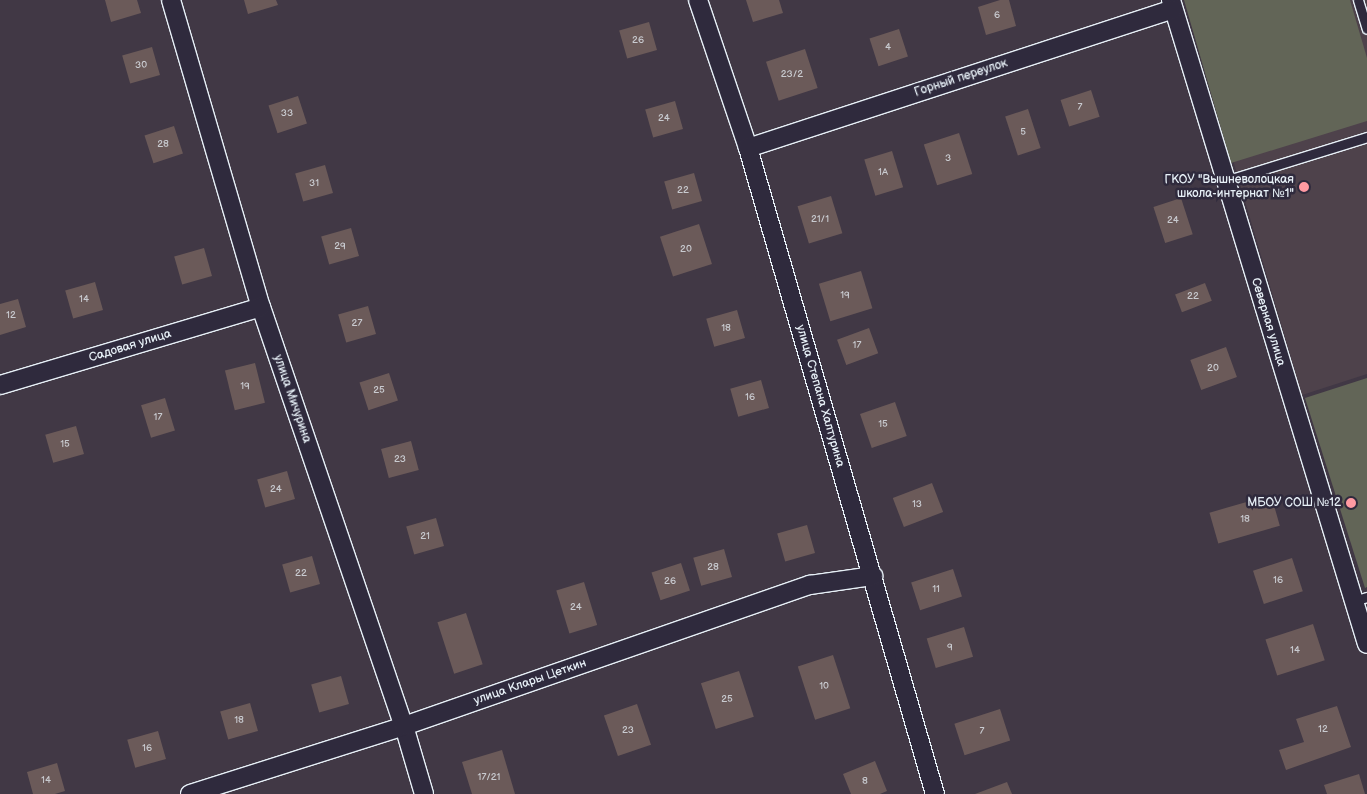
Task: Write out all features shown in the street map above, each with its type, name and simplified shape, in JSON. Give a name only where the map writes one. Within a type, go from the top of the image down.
[{"type":"street","name":"улица Мичурина","points":[[171,0],[261,307],[404,726],[424,794]]},
{"type":"street","name":"улица Степана Халтурина","points":[[698,0],[748,148],[935,794]]},
{"type":"street","name":"Горный переулок","points":[[748,148],[1172,4]]},
{"type":"street","name":"Северная улица","points":[[1172,4],[1225,181],[1360,599],[1367,644]]},
{"type":"street","name":"Садовая улица","points":[[0,385],[261,307]]},
{"type":"street","name":"улица Клары Цеткин","points":[[190,794],[404,726],[810,585],[872,576]]},
{"type":"lane","points":[[1358,0],[1367,29]]},
{"type":"lane","points":[[1225,181],[1367,137]]},
{"type":"shaded area","name":"ГКОУ \"Вышневолоцкая школа-интернат №1\"","points":[[1186,0],[1367,0],[1367,374],[1302,395]]},
{"type":"green space","points":[[1184,0],[1350,0],[1367,58],[1367,121],[1231,163]]},
{"type":"green space","name":"МБОУ СОШ №12","points":[[1367,378],[1367,587],[1365,588],[1305,398]]},
{"type":"building","points":[[105,0],[137,0],[141,13],[111,22]]},
{"type":"building","points":[[244,0],[276,0],[278,5],[248,14]]},
{"type":"building","points":[[746,0],[779,0],[783,13],[753,22]]},
{"type":"building","points":[[1000,0],[1009,0],[1016,26],[986,35],[978,7]]},
{"type":"building","points":[[649,22],[657,50],[627,58],[619,31]]},
{"type":"building","points":[[899,29],[908,57],[878,66],[870,39]]},
{"type":"building","points":[[152,47],[160,75],[130,83],[122,56]]},
{"type":"building","points":[[805,49],[818,88],[779,101],[766,62]]},
{"type":"building","points":[[1091,90],[1100,117],[1069,127],[1061,100]]},
{"type":"building","points":[[298,96],[307,124],[277,133],[269,106]]},
{"type":"building","points":[[675,101],[683,129],[653,137],[645,110]]},
{"type":"building","points":[[1028,109],[1041,148],[1018,155],[1005,116]]},
{"type":"building","points":[[174,126],[183,154],[153,163],[145,136]]},
{"type":"building","points":[[959,133],[972,174],[937,185],[924,144]]},
{"type":"building","points":[[892,151],[903,187],[875,196],[864,159]]},
{"type":"building","points":[[325,165],[333,193],[303,201],[295,174]]},
{"type":"building","points":[[694,173],[702,201],[672,209],[664,182]]},
{"type":"building","points":[[831,196],[842,233],[809,244],[798,206]]},
{"type":"building","points":[[1181,198],[1193,234],[1165,243],[1153,207]]},
{"type":"building","points":[[699,224],[712,264],[673,277],[660,237]]},
{"type":"building","points":[[351,228],[359,256],[329,264],[321,237]]},
{"type":"building","points":[[204,248],[212,276],[182,284],[174,257]]},
{"type":"building","points":[[861,271],[872,308],[830,321],[819,284]]},
{"type":"building","points":[[95,282],[103,310],[73,318],[65,291]]},
{"type":"building","points":[[1205,283],[1212,301],[1182,312],[1175,294]]},
{"type":"building","points":[[18,299],[26,327],[0,335],[0,304]]},
{"type":"building","points":[[368,306],[376,334],[346,342],[338,315]]},
{"type":"building","points":[[737,310],[745,338],[714,347],[706,319]]},
{"type":"building","points":[[869,328],[878,353],[846,365],[837,340]]},
{"type":"building","points":[[1226,347],[1237,377],[1201,390],[1190,360]]},
{"type":"building","points":[[255,363],[265,403],[235,410],[225,370]]},
{"type":"building","points":[[389,373],[398,401],[368,410],[360,383]]},
{"type":"building","points":[[761,380],[769,408],[738,417],[730,389]]},
{"type":"building","points":[[165,398],[175,431],[151,438],[141,405]]},
{"type":"building","points":[[895,402],[907,436],[872,448],[860,414]]},
{"type":"building","points":[[76,426],[84,454],[53,463],[45,435]]},
{"type":"building","points":[[411,441],[419,470],[389,478],[381,449]]},
{"type":"building","points":[[287,471],[295,499],[265,507],[257,480]]},
{"type":"building","points":[[932,483],[943,512],[904,527],[893,498]]},
{"type":"building","points":[[1271,495],[1280,526],[1218,543],[1209,513]]},
{"type":"building","points":[[436,518],[444,546],[414,554],[406,527]]},
{"type":"building","points":[[807,525],[815,553],[785,561],[777,534]]},
{"type":"building","points":[[724,549],[732,577],[701,586],[693,558]]},
{"type":"building","points":[[312,556],[320,584],[290,592],[282,565]]},
{"type":"building","points":[[1292,558],[1303,591],[1264,604],[1253,571]]},
{"type":"building","points":[[681,563],[690,591],[660,600],[652,573]]},
{"type":"building","points":[[953,569],[962,597],[920,610],[911,583]]},
{"type":"building","points":[[584,582],[597,625],[569,634],[556,590]]},
{"type":"building","points":[[466,613],[483,664],[454,674],[437,622]]},
{"type":"building","points":[[1313,624],[1325,660],[1277,676],[1265,639]]},
{"type":"building","points":[[964,627],[973,657],[936,668],[927,638]]},
{"type":"building","points":[[833,655],[850,708],[815,720],[798,666]]},
{"type":"building","points":[[739,671],[754,717],[716,729],[701,683]]},
{"type":"building","points":[[341,676],[349,704],[319,712],[311,685]]},
{"type":"building","points":[[250,703],[258,731],[228,739],[220,712]]},
{"type":"building","points":[[637,704],[651,745],[618,756],[604,715]]},
{"type":"building","points":[[1337,706],[1351,747],[1286,770],[1279,750],[1304,742],[1296,719]]},
{"type":"building","points":[[1000,709],[1010,740],[965,755],[954,724]]},
{"type":"building","points":[[158,731],[166,759],[135,768],[127,740]]},
{"type":"building","points":[[502,750],[515,794],[472,794],[462,762]]},
{"type":"building","points":[[875,761],[887,791],[880,794],[851,794],[843,774]]},
{"type":"building","points":[[57,763],[65,791],[55,794],[33,794],[27,772]]},
{"type":"building","points":[[1359,774],[1365,794],[1327,794],[1324,785]]},
{"type":"building","points":[[1007,782],[1012,794],[975,794]]},
{"type":"place","name":"ГКОУ \"Вышневолоцкая школа-интернат №1\"","points":[[1304,187]]},
{"type":"place","name":"МБОУ СОШ №12","points":[[1351,503]]}]
